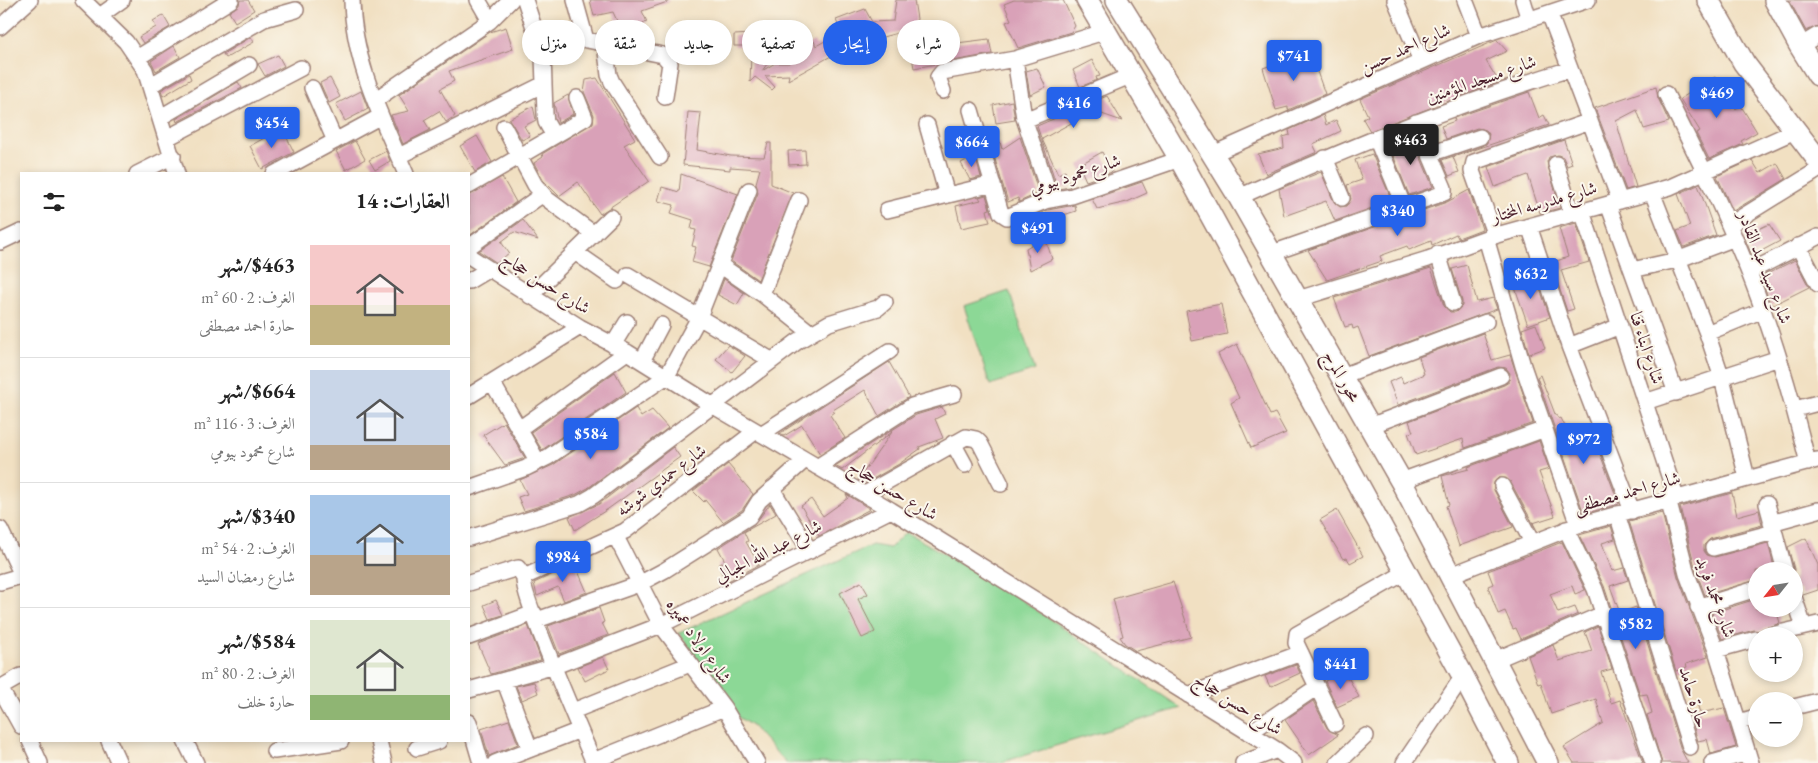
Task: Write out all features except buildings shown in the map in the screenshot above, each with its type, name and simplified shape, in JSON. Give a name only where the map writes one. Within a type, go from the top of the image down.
[{"type":"main road","name":"محور المرج","points":[[1087,0],[1180,159],[1463,676],[1508,763]]},
{"type":"main road","name":"محور المرج","points":[[1117,0],[1239,197],[1402,481],[1548,763]]},
{"type":"main road","points":[[1708,0],[1744,63],[1818,160]]},
{"type":"main road","points":[[1776,0],[1800,46],[1818,75]]},
{"type":"main road","points":[[1157,118],[1181,103]]},
{"type":"street","points":[[0,27],[30,0]]},
{"type":"street","points":[[84,0],[126,42],[137,58],[151,85],[177,172]]},
{"type":"street","points":[[101,15],[122,0]]},
{"type":"street","points":[[137,58],[231,0]]},
{"type":"street","points":[[352,0],[355,38],[361,65],[405,172]]},
{"type":"street","points":[[478,0],[490,21]]},
{"type":"street","points":[[375,100],[490,21],[511,0]]},
{"type":"street","points":[[525,0],[532,20]]},
{"type":"street","points":[[575,0],[586,40],[595,42]]},
{"type":"street","points":[[1395,0],[1421,61]]},
{"type":"street","points":[[1465,0],[1479,36]]},
{"type":"street","points":[[1523,0],[1529,20]]},
{"type":"street","name":"شارع احمد حسن","points":[[1213,154],[1479,36],[1586,0]]},
{"type":"street","points":[[151,85],[264,19],[296,10]]},
{"type":"street","points":[[1549,14],[1590,121],[1632,270],[1676,393]]},
{"type":"street","points":[[943,91],[938,77],[942,72],[1015,59],[1106,31]]},
{"type":"street","points":[[1800,46],[1818,35]]},
{"type":"street","points":[[655,55],[666,57],[670,63],[665,97]]},
{"type":"street","points":[[1015,59],[1025,120],[1051,199]]},
{"type":"street","points":[[161,117],[249,65]]},
{"type":"street","points":[[543,65],[546,122],[554,136]]},
{"type":"street","points":[[609,65],[612,82],[660,157]]},
{"type":"street","points":[[167,138],[300,68]]},
{"type":"street","name":"شارع مسجد المؤمنين","points":[[1239,197],[1325,158],[1416,122],[1570,69]]},
{"type":"street","points":[[1025,120],[1132,75]]},
{"type":"street","points":[[399,156],[544,84]]},
{"type":"street","points":[[312,88],[335,141]]},
{"type":"street","name":"شارع سيد عبد القادر","points":[[1666,94],[1706,173],[1749,272],[1780,358],[1813,462]]},
{"type":"street","points":[[470,185],[585,118],[577,98]]},
{"type":"street","points":[[887,210],[993,184],[971,110]]},
{"type":"street","points":[[282,172],[381,116]]},
{"type":"street","points":[[1590,121],[1476,160],[1472,164],[1472,171],[1523,366],[1545,429],[1581,557],[1604,614],[1653,763]]},
{"type":"street","points":[[1272,253],[1442,195],[1444,192],[1416,122]]},
{"type":"street","points":[[927,126],[947,195]]},
{"type":"street","points":[[504,127],[535,185],[543,194],[594,234]]},
{"type":"street","name":"شارع مدرسه المختار","points":[[1298,299],[1490,237],[1652,192],[1706,173],[1795,131]]},
{"type":"street","points":[[1430,154],[1480,137]]},
{"type":"street","points":[[1376,138],[1404,207]]},
{"type":"street","points":[[141,172],[173,156]]},
{"type":"street","points":[[1325,158],[1342,198]]},
{"type":"street","name":"شارع محمود بيومي","points":[[993,184],[1001,213],[1004,216],[1051,199],[1072,196],[1180,159]]},
{"type":"street","name":"شارع ابناء قنا","points":[[1556,164],[1577,213],[1620,326],[1645,402],[1672,498]]},
{"type":"street","points":[[1632,270],[1677,260],[1732,231],[1818,170]]},
{"type":"street","points":[[470,488],[538,462],[558,451],[666,376],[699,316],[749,190]]},
{"type":"street","points":[[1652,192],[1707,333],[1722,378],[1747,478]]},
{"type":"street","points":[[470,246],[543,194]]},
{"type":"street","points":[[762,294],[799,200]]},
{"type":"street","points":[[530,296],[611,217]]},
{"type":"street","name":"حارة حامد","points":[[1529,226],[1624,512],[1690,747]]},
{"type":"street","points":[[0,242],[20,232]]},
{"type":"street","points":[[1749,272],[1818,236]]},
{"type":"street","points":[[1798,246],[1818,284]]},
{"type":"street","points":[[575,252],[622,278],[699,316],[771,360]]},
{"type":"street","points":[[1438,254],[1453,303]]},
{"type":"street","name":"شارع حسن حجاج","points":[[470,257],[580,327],[627,352],[712,405],[865,494],[1277,750],[1294,763]]},
{"type":"street","points":[[720,265],[762,294],[811,333]]},
{"type":"street","points":[[470,280],[489,269]]},
{"type":"street","points":[[470,538],[579,504],[593,496],[771,360],[811,333],[837,320],[878,308],[885,302]]},
{"type":"street","points":[[1707,333],[1763,310]]},
{"type":"street","points":[[613,345],[628,322]]},
{"type":"street","points":[[1342,376],[1486,322]]},
{"type":"street","points":[[642,361],[661,325]]},
{"type":"street","points":[[1569,346],[1620,326]]},
{"type":"street","points":[[470,395],[580,327]]},
{"type":"street","name":"شارع حمدي شوشه","points":[[527,575],[616,537],[759,433],[890,351]]},
{"type":"street","points":[[519,429],[627,352]]},
{"type":"street","points":[[1645,402],[1780,358]]},
{"type":"street","points":[[1370,426],[1501,376]]},
{"type":"street","points":[[492,382],[538,462]]},
{"type":"street","points":[[470,637],[639,584],[745,520],[772,489],[811,463],[912,406],[954,394]]},
{"type":"street","points":[[1795,409],[1818,404]]},
{"type":"street","points":[[1402,481],[1545,429]]},
{"type":"street","points":[[865,494],[966,437],[976,439],[1001,484]]},
{"type":"street","points":[[953,443],[965,466]]},
{"type":"street","name":"شارع احمد مصطفى","points":[[1451,574],[1572,527],[1672,498],[1813,462]]},
{"type":"street","points":[[1502,486],[1532,542]]},
{"type":"street","points":[[772,489],[810,551]]},
{"type":"street","name":"شارع محمد فريد","points":[[1672,498],[1698,607],[1716,650],[1750,758]]},
{"type":"street","points":[[1768,504],[1782,562]]},
{"type":"street","name":"شارع عبد الله الجبالي","points":[[470,690],[555,666],[661,625],[891,510]]},
{"type":"street","points":[[1713,548],[1773,528],[1818,510]]},
{"type":"street","points":[[0,529],[20,573]]},
{"type":"street","name":"شارع اولاد عميره","points":[[616,537],[661,625],[724,708],[757,763]]},
{"type":"street","points":[[470,583],[518,568],[527,575],[523,584],[593,762],[724,708]]},
{"type":"street","points":[[1335,724],[1296,643],[1297,634],[1406,572]]},
{"type":"street","points":[[0,582],[20,575]]},
{"type":"street","points":[[1698,607],[1748,591]]},
{"type":"street","points":[[1803,612],[1811,625]]},
{"type":"street","points":[[1495,660],[1604,614]]},
{"type":"street","points":[[1716,650],[1748,641]]},
{"type":"street","points":[[1188,695],[1301,653]]},
{"type":"street","points":[[573,711],[690,664]]},
{"type":"street","points":[[1404,763],[1463,676]]},
{"type":"street","points":[[20,677],[0,688],[20,724]]},
{"type":"street","points":[[504,680],[530,749]]},
{"type":"street","points":[[1249,733],[1318,687]]},
{"type":"street","points":[[1803,705],[1818,701]]},
{"type":"street","points":[[1740,722],[1748,720]]},
{"type":"street","points":[[470,729],[481,763]]},
{"type":"street","points":[[495,763],[580,730]]},
{"type":"street","points":[[1338,763],[1366,736]]},
{"type":"street","points":[[30,742],[40,763]]},
{"type":"street","points":[[109,742],[119,763]]},
{"type":"street","points":[[186,742],[196,763]]},
{"type":"street","points":[[274,752],[335,742]]},
{"type":"street","points":[[379,742],[384,763]]},
{"type":"street","points":[[417,748],[436,742]]},
{"type":"street","points":[[1243,763],[1277,750]]},
{"type":"street","points":[[1712,763],[1750,758]]},
{"type":"green space","points":[[1009,291],[1035,370],[990,385],[964,306]]},
{"type":"green space","points":[[906,532],[1001,586],[1181,708],[999,763],[786,763],[752,726],[735,715],[679,633],[872,545],[890,548]]}]
